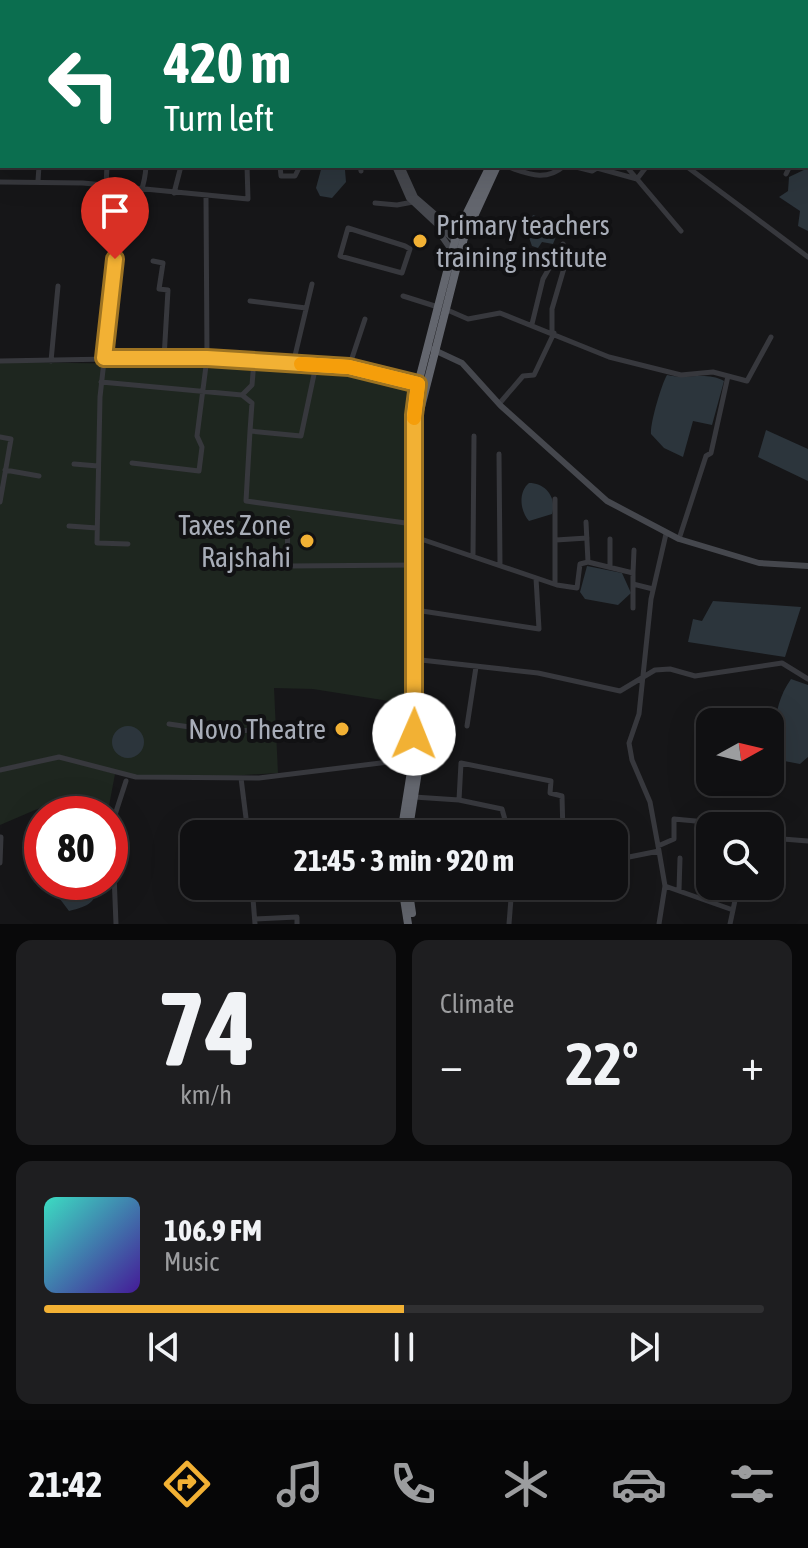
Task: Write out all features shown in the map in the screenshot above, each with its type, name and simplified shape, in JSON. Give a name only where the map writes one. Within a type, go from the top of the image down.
[{"type":"highway","points":[[419,660],[422,611],[414,524],[414,415],[462,222],[489,168]]},
{"type":"highway","points":[[441,308],[452,252],[496,168]]},
{"type":"highway","points":[[409,820],[417,759],[421,385]]},
{"type":"highway","points":[[405,820],[411,796]]},
{"type":"highway","points":[[405,900],[411,924]]},
{"type":"highway","points":[[409,900],[411,924]]},
{"type":"street","points":[[38,181],[39,168]]},
{"type":"street","points":[[106,185],[107,168]]},
{"type":"street","points":[[128,544],[97,543],[101,382],[118,236],[122,222],[138,204],[146,168]]},
{"type":"street","points":[[174,193],[180,168]]},
{"type":"street","points":[[0,182],[106,185],[248,199],[247,168]]},
{"type":"street","points":[[280,168],[281,176],[288,177],[295,176],[299,168]]},
{"type":"street","points":[[399,168],[413,202],[459,240]]},
{"type":"street","points":[[399,168],[415,197],[436,222],[452,252]]},
{"type":"street","points":[[511,168],[538,177],[553,176],[562,168]]},
{"type":"street","points":[[597,168],[637,179]]},
{"type":"street","points":[[628,168],[681,231]]},
{"type":"street","points":[[637,179],[645,168]]},
{"type":"street","points":[[689,168],[808,257]]},
{"type":"street","points":[[786,174],[789,168]]},
{"type":"street","points":[[132,463],[199,471],[202,447],[197,436],[207,358],[206,196]]},
{"type":"street","points":[[375,203],[397,205],[413,202]]},
{"type":"street","points":[[436,222],[462,222]]},
{"type":"street","points":[[348,228],[410,249],[402,273],[340,256],[348,228]]},
{"type":"street","points":[[532,324],[543,279],[563,244]]},
{"type":"street","points":[[499,404],[523,376],[534,375],[553,332],[552,309],[567,258]]},
{"type":"street","points":[[153,261],[163,263],[159,289],[168,290],[164,358]]},
{"type":"street","points":[[293,364],[312,284]]},
{"type":"street","points":[[51,361],[58,286]]},
{"type":"street","points":[[403,296],[468,319],[500,313],[609,357],[681,375],[713,372],[747,381],[771,337]]},
{"type":"street","points":[[250,301],[306,308]]},
{"type":"street","points":[[349,367],[365,319]]},
{"type":"street","points":[[430,349],[462,363],[499,404],[607,501],[679,539],[759,563],[808,566]]},
{"type":"street","points":[[0,361],[207,358],[349,367],[421,385]]},
{"type":"street","points":[[242,395],[252,385],[254,361]]},
{"type":"street","points":[[250,431],[301,436],[316,365]]},
{"type":"street","points":[[679,539],[706,456],[711,453],[728,376]]},
{"type":"street","points":[[101,382],[242,395],[252,403],[246,501],[414,524]]},
{"type":"street","points":[[473,556],[474,436]]},
{"type":"street","points":[[0,437],[11,439],[0,502]]},
{"type":"street","points":[[499,454],[500,565]]},
{"type":"street","points":[[74,464],[98,466]]},
{"type":"street","points":[[5,470],[39,476]]},
{"type":"street","points":[[555,499],[555,584]]},
{"type":"street","points":[[288,518],[287,566],[418,564]]},
{"type":"street","points":[[586,522],[588,562]]},
{"type":"street","points":[[69,526],[97,528]]},
{"type":"street","points":[[659,924],[665,886],[650,802],[632,760],[629,743],[639,714],[653,589],[666,534]]},
{"type":"street","points":[[555,540],[587,538]]},
{"type":"street","points":[[421,539],[555,584],[577,588],[580,564],[588,562],[633,573]]},
{"type":"street","points":[[610,539],[610,567]]},
{"type":"street","points":[[633,608],[634,550]]},
{"type":"street","points":[[422,611],[539,629],[536,578]]},
{"type":"street","points":[[633,584],[653,589]]},
{"type":"street","points":[[419,660],[538,673],[620,691],[646,673],[670,669],[695,676],[782,663],[808,679]]},
{"type":"street","points":[[467,726],[476,667]]},
{"type":"street","points":[[169,724],[224,732],[268,729]]},
{"type":"street","points":[[0,770],[59,757],[136,777],[241,778],[300,775],[417,759]]},
{"type":"street","points":[[459,800],[461,763],[551,781],[550,793],[562,796],[563,820]]},
{"type":"street","points":[[241,778],[246,820]]},
{"type":"street","points":[[116,924],[112,824],[126,781]]},
{"type":"street","points":[[411,796],[459,800],[502,809],[505,820]]},
{"type":"street","points":[[628,856],[658,849],[674,839],[674,819],[696,821]]},
{"type":"street","points":[[0,863],[1,837]]},
{"type":"street","points":[[784,839],[808,841]]},
{"type":"street","points":[[679,890],[680,858]]},
{"type":"street","points":[[665,886],[733,910]]},
{"type":"street","points":[[253,900],[255,922],[297,917],[297,924]]},
{"type":"street","points":[[509,924],[511,900]]},
{"type":"street","points":[[730,924],[735,900]]},
{"type":"shaded area","points":[[321,168],[345,170],[346,182],[332,198],[320,196],[316,188]]},
{"type":"shaded area","points":[[808,168],[808,231],[798,226],[800,211],[779,197],[788,191],[789,177]]},
{"type":"shaded area","points":[[533,215],[550,221],[557,234],[553,244],[542,242],[538,248],[532,246],[526,229]]},
{"type":"shaded area","points":[[0,362],[290,366],[413,386],[413,624],[408,704],[313,689],[274,688],[278,773],[130,775],[59,755],[0,768]]},
{"type":"shaded area","points":[[667,375],[710,377],[724,381],[712,425],[693,421],[683,457],[664,448],[651,434],[652,421]]},
{"type":"shaded area","points":[[766,430],[808,449],[808,481],[758,457]]},
{"type":"shaded area","points":[[529,483],[549,492],[553,502],[552,514],[529,521],[522,502],[523,491]]},
{"type":"shaded area","points":[[587,566],[622,573],[631,593],[618,605],[585,599],[580,592]]},
{"type":"shaded area","points":[[713,601],[801,607],[785,657],[688,642],[693,619],[702,621]]},
{"type":"shaded area","points":[[791,679],[808,685],[808,757],[800,764],[784,761],[784,708],[778,708]]},
{"type":"shaded area","points":[[128,726],[139,731],[144,742],[139,753],[128,758],[117,753],[112,742],[117,731]]},
{"type":"shaded area","points":[[58,758],[115,774],[111,796],[24,796],[24,815],[0,825],[0,771]]},
{"type":"shaded area","points":[[61,900],[92,900],[82,907],[69,911]]},
{"type":"slow traffic","points":[[301,364],[349,367],[418,384],[414,418]]},
{"type":"place","name":"Primary teachers training institute","points":[[420,241]]},
{"type":"place","name":"Taxes Zone Rajshahi","points":[[307,541]]},
{"type":"place","name":"Novo Theatre","points":[[342,729]]},
{"type":"route","points":[[115,259],[104,358],[207,358],[349,367],[418,384],[414,415],[414,734]]}]
